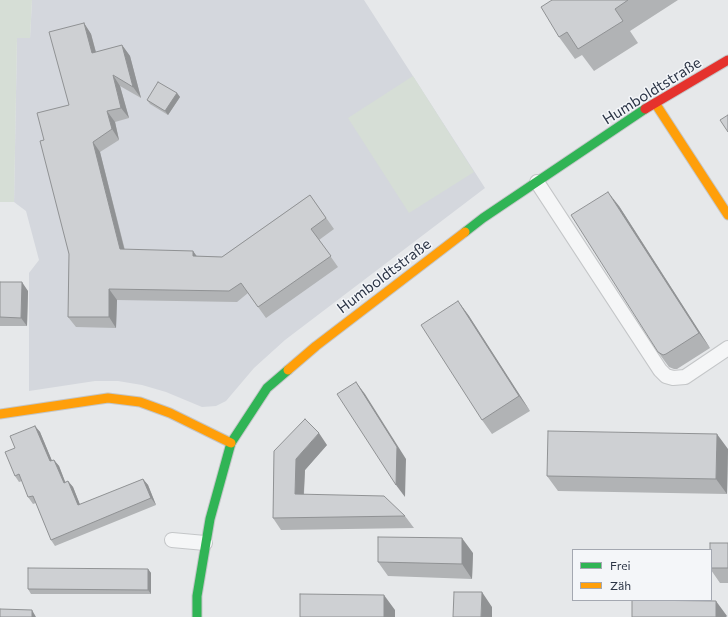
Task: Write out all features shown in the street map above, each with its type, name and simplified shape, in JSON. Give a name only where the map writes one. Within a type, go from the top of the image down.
[{"type":"street","name":"Humboldtstraße","points":[[198,617],[197,596],[205,543],[210,519],[231,443],[267,388],[305,355],[483,218],[655,103],[728,60]]},
{"type":"street","points":[[655,103],[728,215]]},
{"type":"street","points":[[0,414],[108,398],[140,402],[170,413],[231,443]]},
{"type":"lane","points":[[537,182],[660,370],[666,376],[673,378],[685,377],[728,348]]},
{"type":"lane","points":[[172,540],[205,543]]},
{"type":"shaded area","points":[[0,0],[32,0],[30,38],[17,38],[14,202],[0,202]]},
{"type":"shaded area","points":[[32,0],[364,0],[485,188],[285,340],[254,368],[226,401],[216,406],[202,407],[166,392],[142,385],[118,381],[95,381],[29,391],[29,273],[39,260],[26,211],[14,202],[17,38],[30,38]]},
{"type":"shaded area","points":[[413,76],[474,172],[409,213],[348,118]]},
{"type":"building","points":[[552,0],[628,0],[615,9],[623,21],[578,49],[567,32],[559,37],[541,7]]},
{"type":"building","points":[[84,23],[92,53],[122,45],[133,87],[113,75],[121,108],[107,111],[112,129],[93,142],[120,249],[193,251],[193,256],[222,257],[310,195],[326,218],[311,229],[331,256],[258,307],[241,283],[229,291],[109,289],[109,317],[68,317],[69,254],[40,141],[44,140],[37,113],[69,105],[49,32]]},
{"type":"building","points":[[158,82],[177,93],[165,111],[147,100]]},
{"type":"building","points":[[728,115],[728,132],[720,120]]},
{"type":"building","points":[[608,192],[699,333],[666,354],[663,355],[658,352],[571,215]]},
{"type":"building","points":[[0,282],[22,282],[21,318],[0,317]]},
{"type":"building","points":[[458,301],[519,396],[482,420],[421,325]]},
{"type":"building","points":[[356,382],[397,447],[396,485],[337,394]]},
{"type":"building","points":[[305,419],[319,433],[296,459],[295,494],[384,496],[405,516],[273,518],[274,451]]},
{"type":"building","points":[[35,426],[50,461],[54,460],[64,483],[68,481],[78,505],[143,479],[151,498],[51,540],[33,496],[28,497],[19,474],[15,476],[5,452],[15,448],[10,436]]},
{"type":"building","points":[[548,431],[717,434],[716,479],[547,476]]},
{"type":"building","points":[[378,537],[462,538],[462,564],[378,562]]},
{"type":"building","points":[[710,543],[728,543],[728,568],[712,568],[712,549],[710,549]]},
{"type":"building","points":[[28,568],[148,569],[148,590],[28,589]]},
{"type":"building","points":[[454,592],[482,592],[481,617],[453,617]]},
{"type":"building","points":[[300,594],[384,595],[384,617],[300,617]]},
{"type":"building","points":[[632,601],[716,601],[716,617],[632,617]]},
{"type":"building","points":[[0,609],[32,610],[32,617],[0,617]]},
{"type":"traffic: fast","points":[[465,232],[483,218],[645,109]]},
{"type":"traffic: fast","points":[[197,617],[197,596],[210,519],[231,443],[267,388],[288,370]]},
{"type":"traffic: slow","points":[[655,103],[728,215]]},
{"type":"traffic: slow","points":[[288,370],[316,346],[465,232]]},
{"type":"traffic: slow","points":[[0,414],[108,398],[140,402],[170,413],[231,443]]},
{"type":"traffic: jam","points":[[645,109],[728,60]]}]
